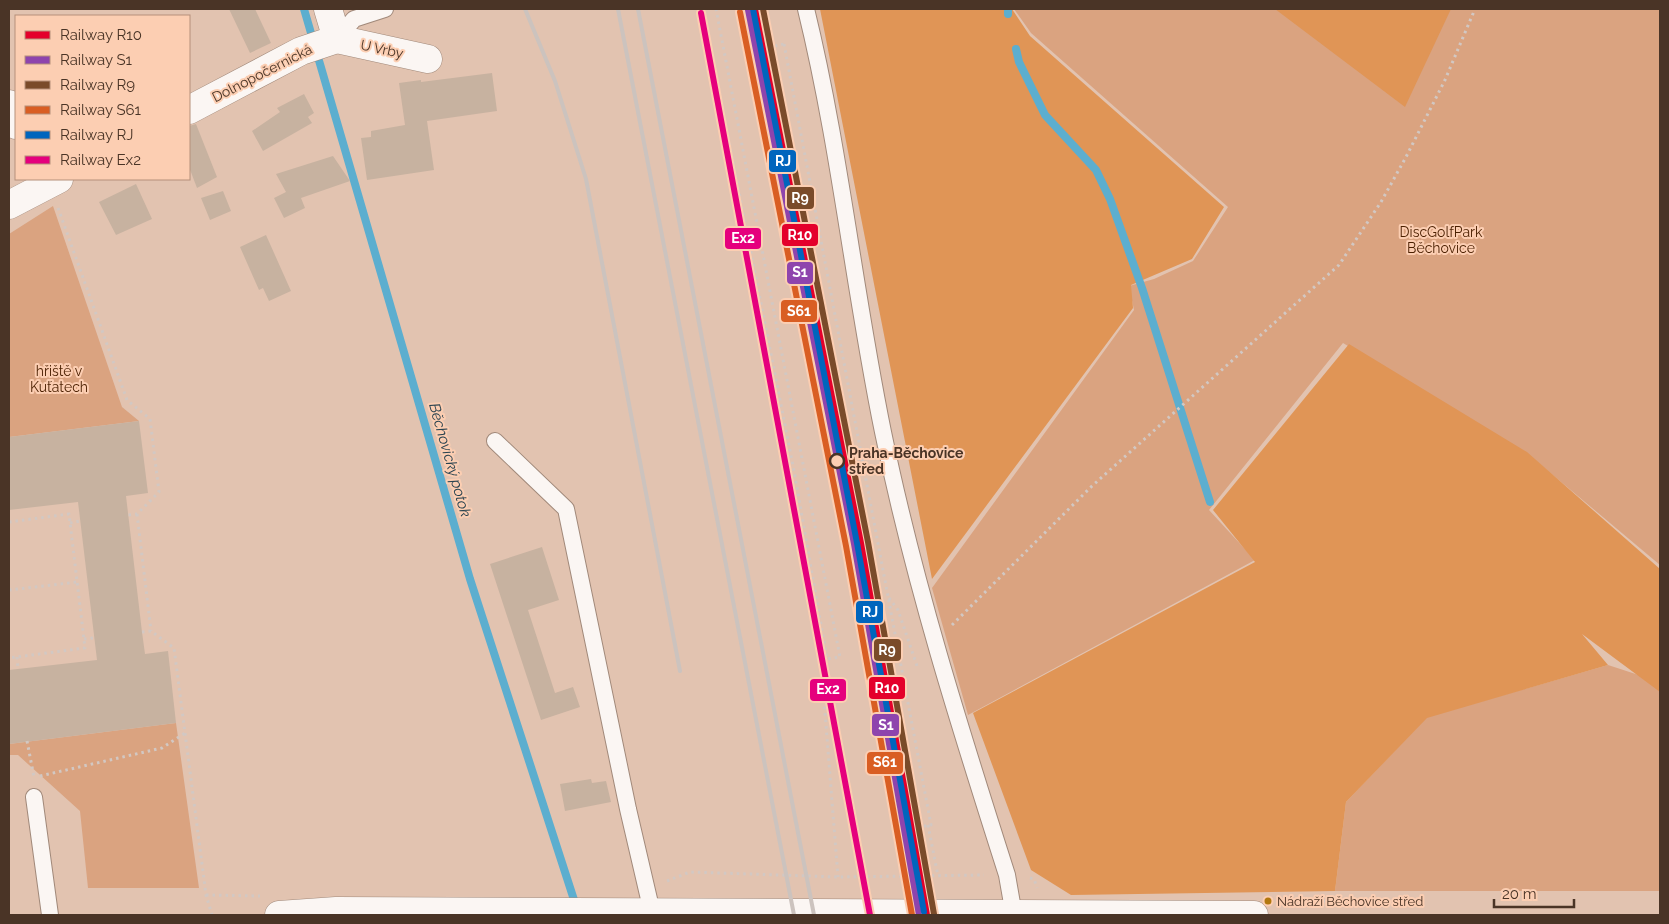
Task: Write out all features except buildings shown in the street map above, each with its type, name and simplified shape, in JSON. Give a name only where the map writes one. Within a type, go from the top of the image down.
[{"type":"street","points":[[320,44],[328,9]]},
{"type":"street","name":"U Vrby","points":[[320,44],[428,59]]},
{"type":"street","name":"Dolnopočernická","points":[[190,109],[320,44]]},
{"type":"street","points":[[9,104],[15,122]]},
{"type":"street","points":[[9,204],[45,182]]},
{"type":"street","points":[[279,915],[563,912],[1014,914],[1261,908]]},
{"type":"lane","points":[[320,44],[354,19],[386,9]]},
{"type":"lane","points":[[806,9],[843,192],[882,430],[934,643],[1007,875],[1014,914]]},
{"type":"lane","points":[[495,441],[566,509],[652,912]]},
{"type":"lane","points":[[34,797],[50,915]]},
{"type":"path","points":[[704,9],[796,480],[827,659],[840,657],[716,9]]},
{"type":"path","points":[[934,643],[1092,486],[1339,265],[1381,202],[1406,156],[1445,80],[1475,9]]},
{"type":"path","points":[[784,44],[931,825],[928,825],[918,828],[771,46],[784,44]]},
{"type":"path","points":[[45,182],[55,198],[127,400],[150,419],[159,492],[137,514],[128,515]]},
{"type":"path","points":[[9,522],[69,514],[85,648],[9,658]]},
{"type":"path","points":[[137,514],[150,631]]},
{"type":"path","points":[[70,523],[80,521]]},
{"type":"path","points":[[9,590],[77,582]]},
{"type":"path","points":[[142,632],[150,631],[174,648],[206,895],[212,915]]},
{"type":"path","points":[[84,639],[94,638]]},
{"type":"path","points":[[824,643],[820,648],[838,877]]},
{"type":"path","points":[[17,656],[18,669]]},
{"type":"path","points":[[27,741],[35,778],[162,748],[185,733]]},
{"type":"path","points":[[928,825],[938,876]]},
{"type":"path","points":[[690,872],[838,877],[1007,875]]},
{"type":"path","points":[[1261,908],[1386,901]]},
{"type":"green space","name":"DiscGolfPark Běchovice","points":[[1014,9],[1660,9],[1660,565],[1529,455],[1343,343],[1209,510],[1255,560],[968,715],[932,588],[1134,310],[1129,286],[1154,279],[1193,261],[1228,207],[1031,33]]},
{"type":"green space","name":"hřiště v Kuťatech","points":[[53,206],[122,407],[139,421],[9,437],[9,234]]},
{"type":"green space","points":[[1608,665],[1660,682],[1660,891],[1335,891],[1346,802],[1427,717]]},
{"type":"green space","points":[[176,723],[199,888],[88,888],[80,811],[18,755],[9,755],[9,744]]},
{"type":"shaded area","points":[[820,9],[1012,9],[1030,36],[1224,207],[1192,259],[1131,285],[1133,308],[932,579]]},
{"type":"shaded area","points":[[1275,9],[1451,9],[1405,107]]},
{"type":"shaded area","points":[[1349,344],[1527,452],[1660,569],[1660,692],[1582,634],[1608,665],[1427,718],[1346,802],[1335,891],[1071,895],[1031,870],[973,713],[1255,562],[1213,510]]},
{"type":"waterway","name":"Běchovický potok","points":[[304,9],[470,579],[576,906]]},
{"type":"waterway","points":[[1008,9],[1008,14]]},
{"type":"waterway","points":[[1016,49],[1019,62],[1045,115],[1096,170],[1110,199],[1142,288],[1210,502]]},
{"type":"railway","points":[[525,9],[555,81],[586,179],[680,671]]},
{"type":"railway","points":[[618,9],[794,915]]},
{"type":"railway","points":[[638,9],[814,915]]},
{"type":"rail line","name":"RJ","points":[[753,9],[857,543],[924,912]]},
{"type":"rail line","name":"R10","points":[[755,9],[861,543],[927,915]]},
{"type":"rail line","name":"R9","points":[[763,9],[868,542],[934,914]]},
{"type":"rail line","name":"S1","points":[[748,10],[854,544],[919,915]]},
{"type":"rail line","name":"S61","points":[[740,12],[846,546],[912,915]]},
{"type":"rail line","name":"Ex2","points":[[701,13],[870,915]]},
{"type":"place","name":"Praha-Běchovice střed","points":[[837,461]]},
{"type":"place","name":"Nádraží Běchovice střed","points":[[1268,901]]}]
